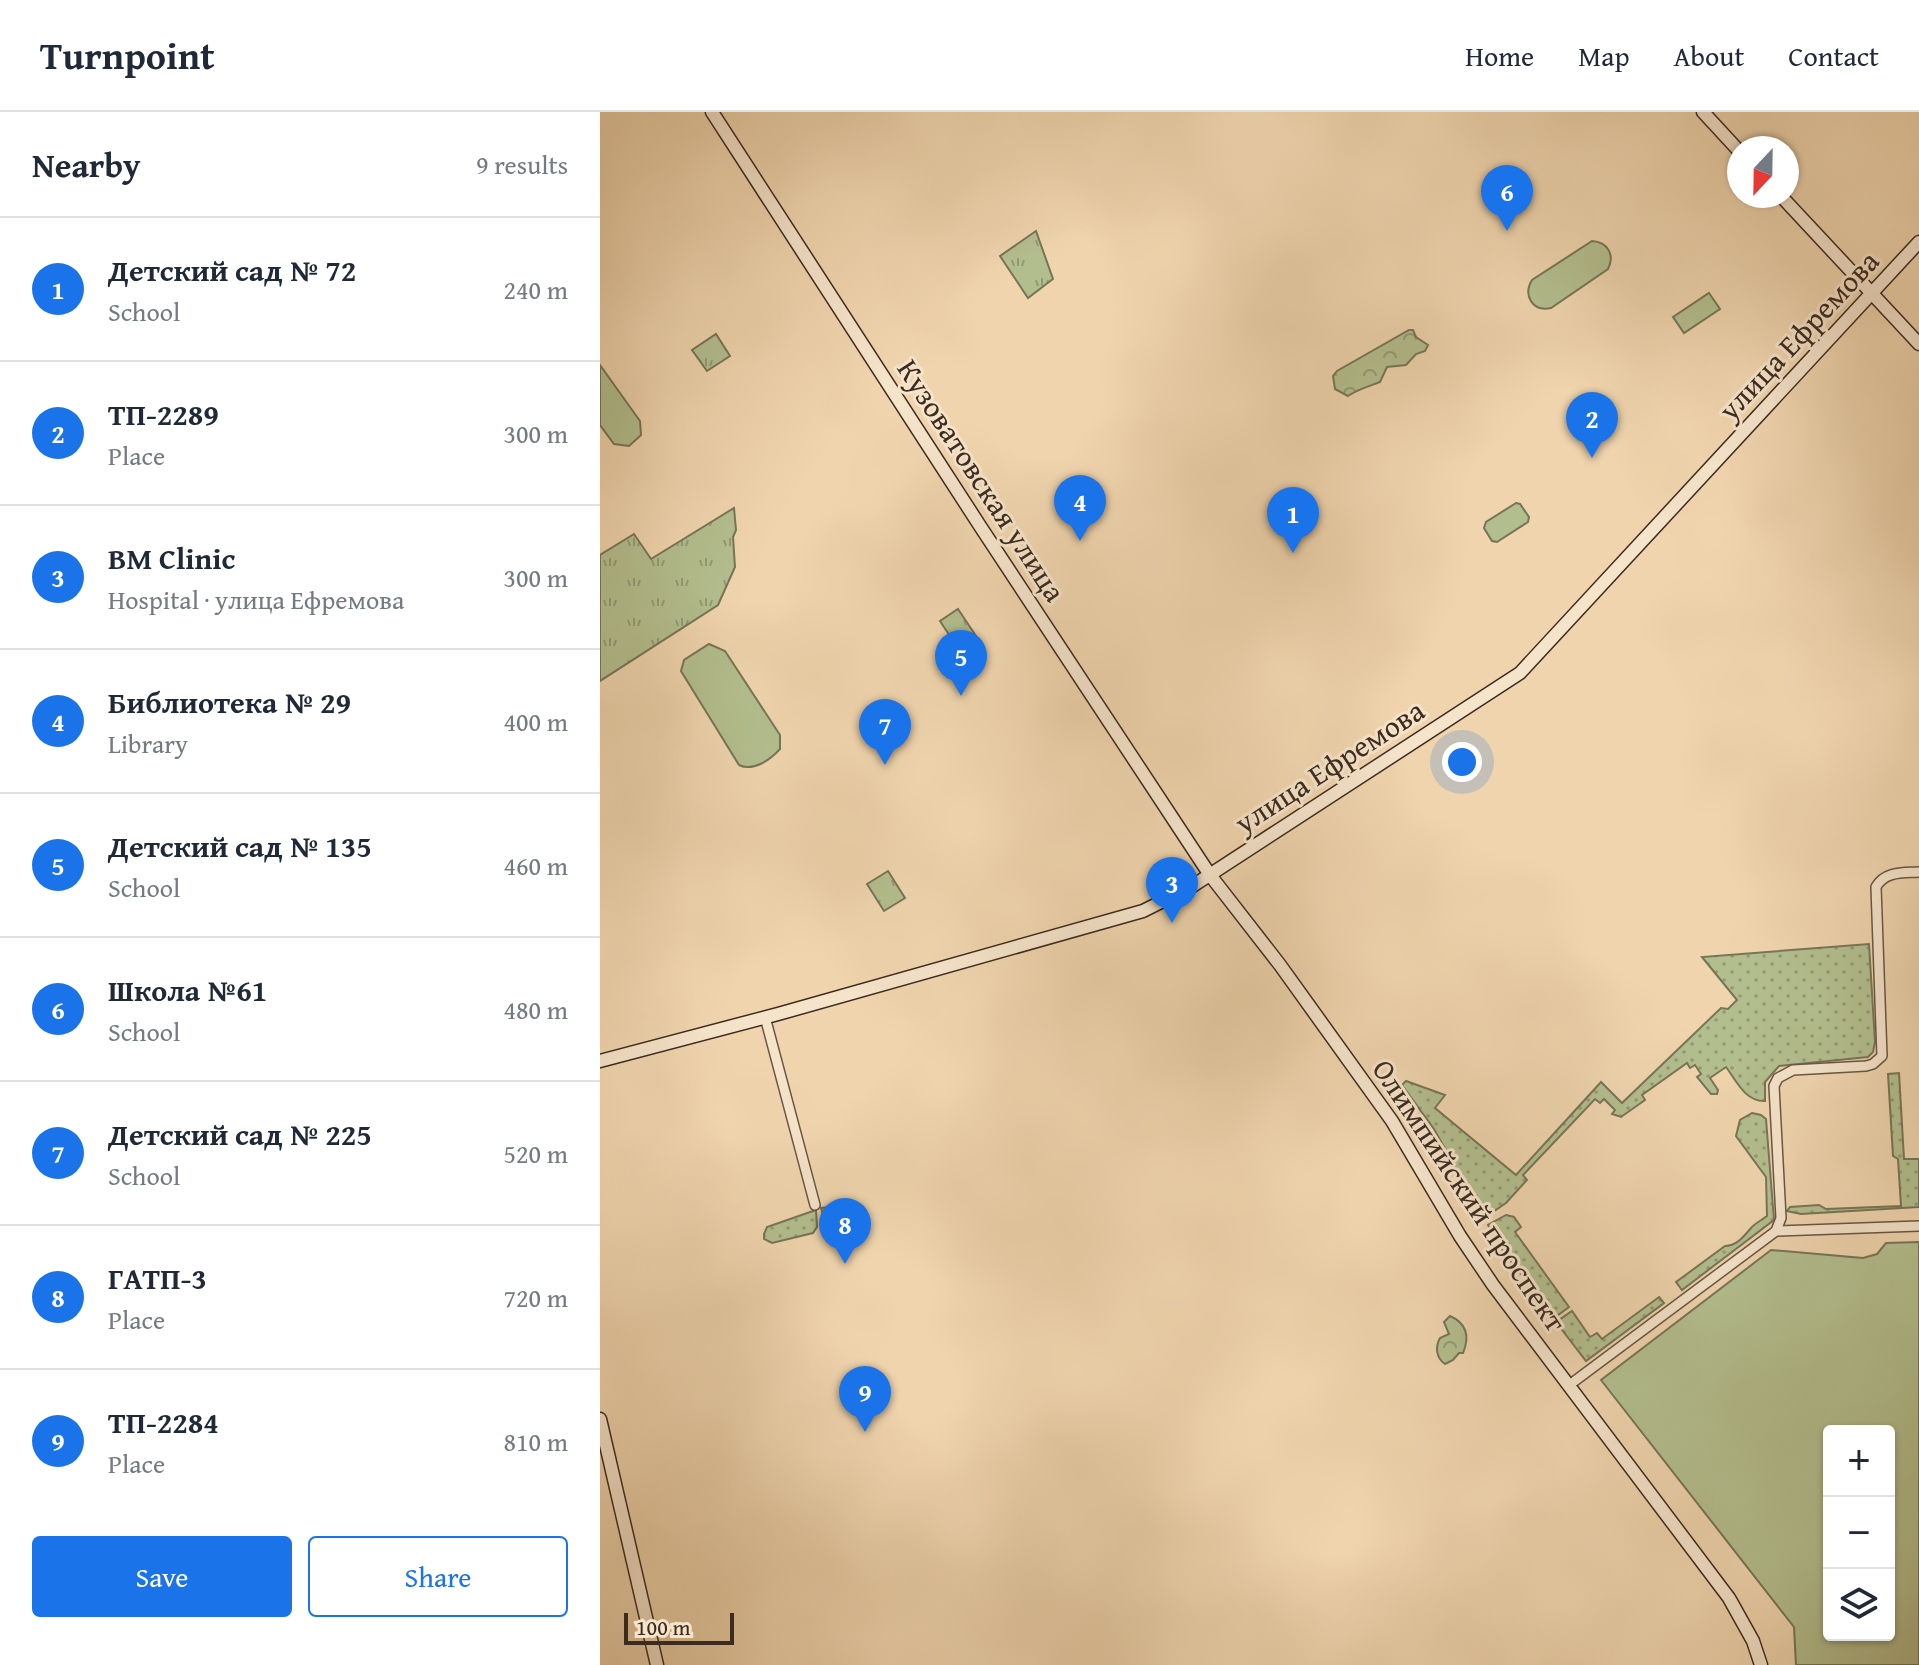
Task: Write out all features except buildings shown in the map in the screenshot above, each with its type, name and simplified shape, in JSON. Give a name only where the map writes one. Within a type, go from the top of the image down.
[{"type":"street","name":"Кузоватовская улица","points":[[712,112],[1210,875]]},
{"type":"street","points":[[1703,112],[1727,138]]},
{"type":"street","points":[[1792,208],[1919,344]]},
{"type":"street","name":"улица Ефремова","points":[[600,1061],[1143,911],[1210,875],[1520,673],[1919,242]]},
{"type":"street","points":[[1568,1386],[1776,1231],[1781,1218],[1773,1094],[1778,1078],[1793,1070],[1866,1066],[1882,1056],[1875,895],[1879,881],[1891,874],[1919,872]]},
{"type":"street","name":"Олимпийский проспект","points":[[1210,875],[1280,965],[1373,1094],[1410,1149],[1476,1261],[1729,1598],[1753,1641],[1761,1665]]},
{"type":"street","points":[[765,1017],[815,1205]]},
{"type":"street","points":[[1776,1231],[1919,1226]]},
{"type":"street","points":[[600,1419],[657,1665]]},
{"type":"green space","points":[[1036,231],[1053,279],[1028,298],[1000,256]]},
{"type":"green space","points":[[1592,241],[1609,250],[1611,259],[1608,269],[1551,308],[1534,305],[1528,291],[1532,280]]},
{"type":"green space","points":[[1709,293],[1720,309],[1684,333],[1673,317]]},
{"type":"green space","points":[[1413,330],[1416,337],[1428,345],[1425,351],[1416,354],[1406,365],[1387,367],[1380,382],[1348,396],[1335,389],[1333,376],[1337,371]]},
{"type":"green space","points":[[716,334],[730,356],[707,371],[692,350]]},
{"type":"green space","points":[[600,365],[640,421],[641,435],[629,446],[614,444],[600,425]]},
{"type":"green space","points":[[1516,503],[1529,517],[1528,522],[1497,542],[1492,541],[1484,528],[1486,522]]},
{"type":"green space","points":[[734,508],[735,567],[718,605],[600,681],[600,555],[634,534],[651,559]]},
{"type":"green space","points":[[958,609],[976,636],[958,648],[940,621]]},
{"type":"green space","points":[[709,644],[725,651],[780,735],[780,749],[761,764],[750,767],[739,765],[681,671],[684,660]]},
{"type":"green space","points":[[888,871],[905,898],[884,911],[867,884]]},
{"type":"green space","points":[[1869,944],[1875,1042],[1873,1052],[1868,1057],[1779,1066],[1765,1082],[1765,1101],[1747,1094],[1726,1067],[1710,1078],[1718,1090],[1717,1094],[1711,1094],[1697,1077],[1701,1074],[1695,1065],[1690,1068],[1687,1063],[1642,1095],[1645,1100],[1621,1117],[1612,1114],[1615,1110],[1604,1099],[1600,1103],[1595,1099],[1523,1175],[1527,1180],[1506,1203],[1484,1218],[1434,1129],[1402,1085],[1406,1081],[1445,1095],[1435,1108],[1516,1175],[1601,1082],[1622,1103],[1721,1008],[1728,1009],[1737,1000],[1702,957]]},
{"type":"green space","points":[[1899,1073],[1904,1159],[1919,1159],[1919,1207],[1801,1214],[1787,1211],[1790,1207],[1819,1205],[1826,1209],[1901,1206],[1898,1159],[1893,1156],[1888,1074]]},
{"type":"green space","points":[[1752,1113],[1766,1119],[1774,1220],[1682,1290],[1676,1282],[1725,1246],[1737,1242],[1767,1216],[1766,1177],[1736,1136],[1740,1120]]},
{"type":"green space","points":[[852,1205],[863,1232],[858,1233],[859,1237],[852,1226],[827,1228],[821,1208]]},
{"type":"green space","points":[[816,1210],[817,1227],[813,1233],[772,1243],[764,1239],[767,1227]]},
{"type":"green space","points":[[1506,1215],[1514,1217],[1521,1227],[1515,1232],[1569,1307],[1554,1318],[1497,1243],[1488,1225]]},
{"type":"green space","points":[[1919,1242],[1919,1665],[1796,1665],[1794,1627],[1601,1380],[1771,1250],[1863,1258],[1877,1254],[1886,1243]]},
{"type":"green space","points":[[1659,1297],[1664,1303],[1586,1361],[1556,1322],[1572,1311],[1590,1337],[1597,1333],[1602,1339]]},
{"type":"green space","points":[[1450,1316],[1463,1326],[1466,1341],[1463,1353],[1445,1364],[1438,1356],[1437,1349],[1440,1338],[1449,1334],[1444,1322]]},
{"type":"place","name":"Школа №61","points":[[1507,231]]},
{"type":"place","name":"ТП-2289","points":[[1592,458]]},
{"type":"place","name":"Библиотека № 29","points":[[1080,541]]},
{"type":"place","name":"Детский сад № 72","points":[[1293,553]]},
{"type":"place","name":"Детский сад № 135","points":[[961,696]]},
{"type":"place","name":"Детский сад № 225","points":[[885,765]]},
{"type":"place","name":"BM Clinic","points":[[1172,923]]},
{"type":"place","name":"ГАТП-3","points":[[845,1264]]},
{"type":"place","name":"ТП-2284","points":[[865,1432]]}]
